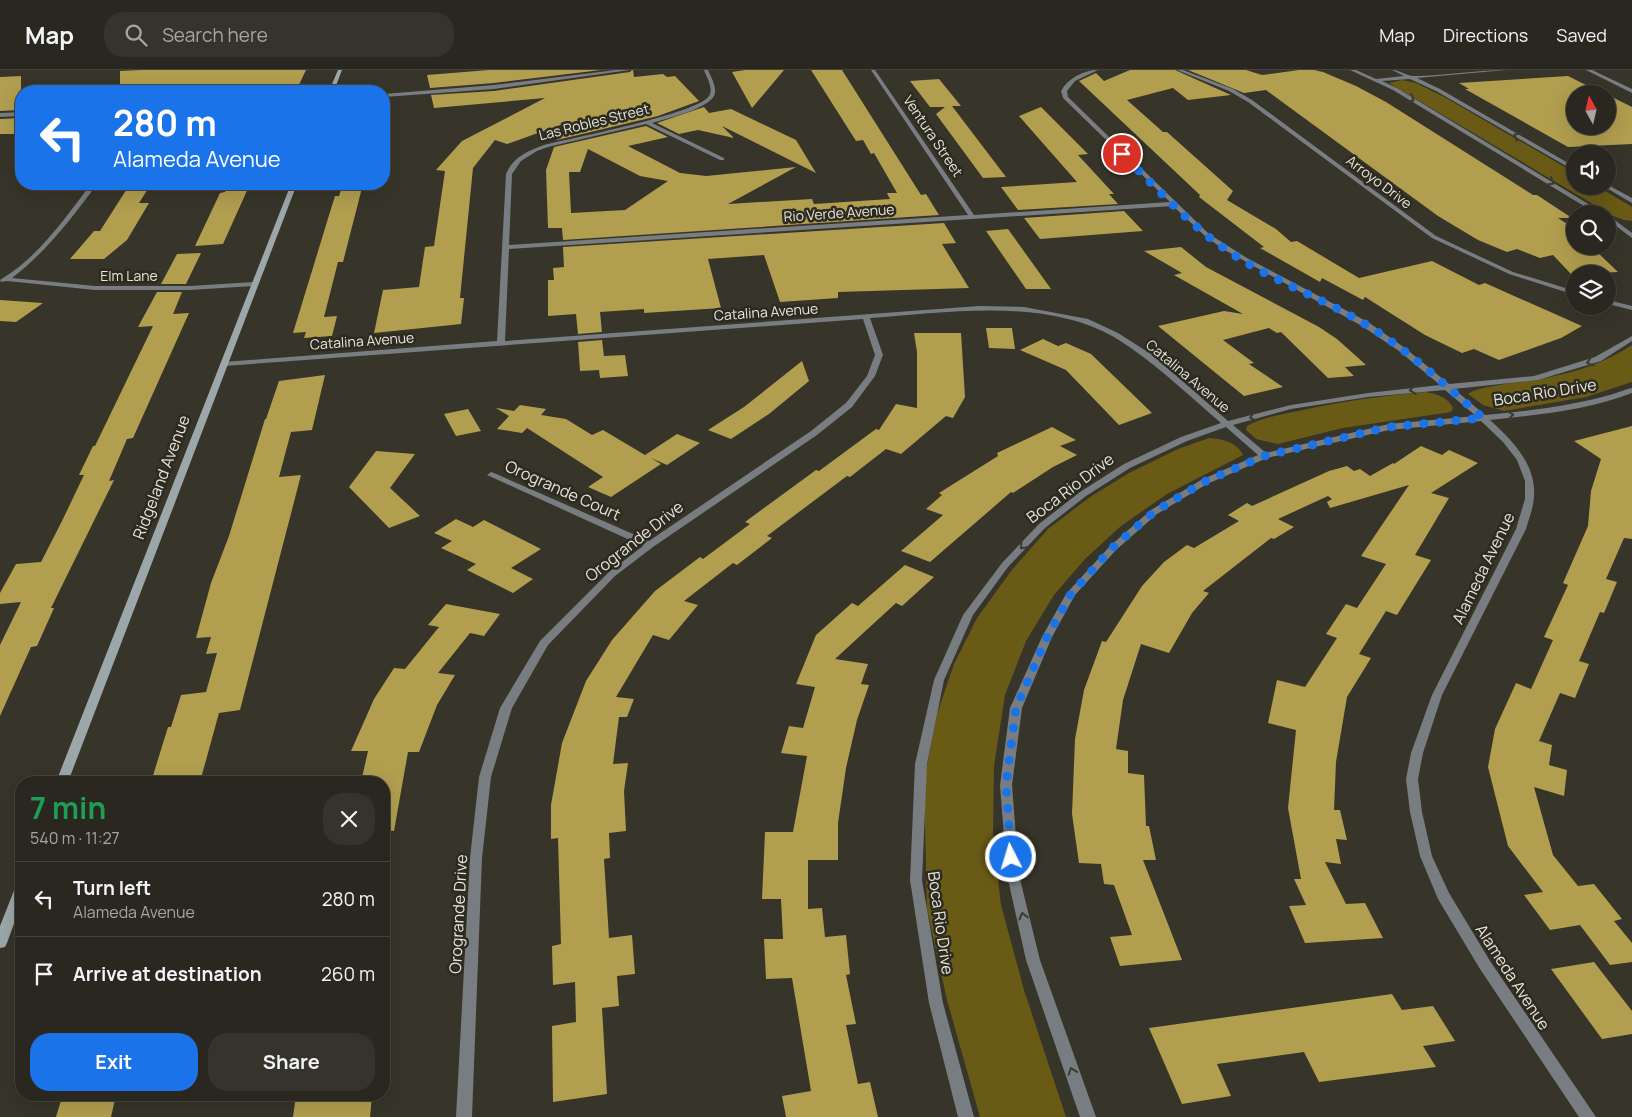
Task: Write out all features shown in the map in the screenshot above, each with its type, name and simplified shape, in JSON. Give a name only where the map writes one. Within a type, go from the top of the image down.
[{"type":"street","points":[[334,85],[340,70]]},
{"type":"street","points":[[390,95],[513,85],[628,70]]},
{"type":"street","name":"Las Robles Street","points":[[501,343],[509,174],[515,162],[534,150],[546,146],[686,111],[706,102],[711,98],[713,87],[706,70]]},
{"type":"street","name":"Ventura Street","points":[[873,70],[972,217]]},
{"type":"street","name":"Alameda Avenue","points":[[1096,70],[1072,80],[1066,85],[1064,94],[1071,104],[1207,236],[1232,254],[1366,324],[1398,346],[1483,418],[1509,443],[1520,458],[1530,488],[1528,508],[1521,529],[1437,695],[1417,753],[1412,779],[1416,812],[1426,856],[1443,895],[1485,965],[1588,1117]]},
{"type":"street","name":"Arroyo Drive","points":[[1179,70],[1231,90],[1250,101],[1434,237],[1511,272],[1566,290]]},
{"type":"street","points":[[1352,70],[1378,80],[1587,205]]},
{"type":"street","points":[[1394,70],[1412,77],[1566,163]]},
{"type":"street","points":[[1378,80],[1504,70]]},
{"type":"street","points":[[1588,70],[1632,91]]},
{"type":"street","points":[[0,116],[15,115]]},
{"type":"street","points":[[646,122],[722,160]]},
{"type":"street","points":[[2,281],[35,256],[54,236],[89,190]]},
{"type":"street","name":"Ridgeland Avenue","points":[[64,776],[292,190]]},
{"type":"street","points":[[1616,192],[1632,201]]},
{"type":"street","name":"Rio Verde Avenue","points":[[505,247],[1174,204]]},
{"type":"street","points":[[1616,223],[1632,236]]},
{"type":"street","points":[[1619,225],[1632,225]]},
{"type":"street","name":"Elm Lane","points":[[2,281],[105,288],[190,288],[254,284]]},
{"type":"street","points":[[1616,304],[1632,308]]},
{"type":"street","name":"Catalina Avenue","points":[[224,364],[979,308],[1024,309],[1085,321],[1115,335],[1150,358],[1264,456]]},
{"type":"street","name":"Orogrande Drive","points":[[464,1117],[476,858],[485,777],[506,708],[544,642],[612,574],[650,545],[814,433],[849,405],[871,376],[879,354],[866,317]]},
{"type":"street","name":"Boca Rio Drive","points":[[966,1117],[936,1004],[916,880],[921,764],[939,680],[968,615],[1005,566],[1042,526],[1083,494],[1127,466],[1184,440],[1226,424],[1291,407],[1368,395],[1535,378],[1598,360],[1632,338]]},
{"type":"street","name":"Boca Rio Drive","points":[[1088,1117],[1033,960],[1013,875],[1006,785],[1016,708],[1047,637],[1071,594],[1112,548],[1154,512],[1204,482],[1264,456],[1389,427],[1483,418],[1571,406],[1616,396],[1632,390]]},
{"type":"street","name":"Orogrande Court","points":[[491,475],[650,545]]},
{"type":"street","points":[[0,943],[15,904]]},
{"type":"shaded area","points":[[1402,80],[1416,83],[1446,98],[1566,168],[1566,188],[1389,83]]},
{"type":"shaded area","points":[[1578,195],[1612,195],[1632,207],[1632,221],[1616,217],[1616,205],[1594,205]]},
{"type":"shaded area","points":[[1632,345],[1632,382],[1586,397],[1504,411],[1483,405],[1468,394],[1473,391],[1504,384],[1569,373],[1602,361]]},
{"type":"shaded area","points":[[1425,392],[1445,399],[1453,408],[1451,412],[1343,428],[1278,444],[1256,439],[1246,430],[1247,426],[1253,423],[1285,413],[1377,397]]},
{"type":"shaded area","points":[[1209,438],[1224,440],[1233,444],[1243,455],[1167,494],[1121,526],[1085,559],[1054,595],[1026,641],[1005,695],[994,766],[993,837],[1001,905],[1024,990],[1066,1117],[980,1117],[947,1000],[927,909],[924,781],[937,714],[954,664],[977,618],[1011,571],[1048,529],[1090,497],[1129,473],[1178,449]]},
{"type":"building","points":[[306,70],[299,85],[120,85],[120,71]]},
{"type":"building","points":[[489,70],[601,70],[494,83],[430,88],[427,75]]},
{"type":"building","points":[[632,70],[634,77],[663,74],[667,77],[675,76],[699,101],[658,116],[557,140],[563,124],[507,144],[495,140],[473,168],[460,298],[464,298],[461,324],[374,333],[383,290],[419,287],[425,247],[434,246],[445,171],[436,170],[462,141],[545,98],[434,108],[431,95],[494,91],[630,72]]},
{"type":"building","points":[[784,70],[752,108],[732,72]]},
{"type":"building","points":[[811,70],[842,70],[921,195],[926,194],[939,215],[563,240],[562,228],[548,228],[546,170],[554,147],[646,126],[668,137],[628,146],[680,173],[706,176],[796,167],[728,204],[812,199],[814,204],[890,199],[887,193],[897,193],[874,153],[871,154],[863,140],[856,141]],"holes":[[[588,149],[640,176],[668,181],[625,210],[571,213],[569,172],[580,172]]]},
{"type":"building","points":[[1130,70],[1175,70],[1231,95],[1188,100],[1173,88],[1127,100],[1163,132],[1167,132],[1233,191],[1227,200],[1276,229],[1291,242],[1297,241],[1359,278],[1432,261],[1479,285],[1485,283],[1582,326],[1561,338],[1499,360],[1474,349],[1462,353],[1425,335],[1365,297],[1363,300],[1322,278],[1320,282],[1260,248],[1264,247],[1199,197],[1200,195],[1079,81],[1096,73],[1104,81]]},
{"type":"building","points":[[1188,70],[1246,70],[1262,75],[1314,70],[1356,86],[1386,102],[1566,214],[1566,218],[1558,218],[1566,223],[1566,255],[1600,255],[1611,265],[1566,265],[1566,269],[1553,255],[1540,258],[1517,249],[1507,252],[1478,240],[1438,216],[1266,90],[1244,93]]},
{"type":"building","points":[[21,76],[21,85],[15,85],[15,110],[0,111],[0,77]]},
{"type":"building","points":[[1568,76],[1586,85],[1566,85],[1566,135],[1616,135],[1616,99],[1632,107],[1632,144],[1566,146],[1465,89],[1469,89],[1459,83]]},
{"type":"building","points":[[939,79],[961,106],[952,106],[1006,177],[983,178],[936,114],[945,107],[930,107],[910,81]]},
{"type":"building","points":[[704,107],[709,113],[731,109],[796,140],[816,173],[722,126],[734,138],[698,130],[679,134],[657,123]]},
{"type":"building","points":[[1041,107],[1088,154],[1078,155],[1114,194],[1109,194],[1118,204],[1018,210],[1001,187],[1077,182],[1019,116]]},
{"type":"building","points":[[15,118],[14,134],[0,134],[0,119]]},
{"type":"building","points":[[126,190],[147,190],[139,203],[149,203],[127,240],[104,259],[70,259],[94,231],[100,231]]},
{"type":"building","points":[[226,190],[247,190],[223,244],[195,246],[220,193]]},
{"type":"building","points":[[341,190],[361,190],[343,262],[338,262],[324,317],[337,316],[332,336],[304,338],[306,332],[293,333],[335,196],[339,196]]},
{"type":"building","points":[[1124,211],[1143,231],[1040,239],[1024,218]]},
{"type":"building","points":[[944,223],[956,243],[942,244],[969,288],[838,292],[838,298],[780,302],[764,255],[708,259],[721,308],[644,313],[644,309],[600,312],[602,332],[578,334],[576,314],[548,316],[548,280],[554,280],[553,268],[564,267],[563,247]]},
{"type":"building","points":[[1008,229],[1051,289],[1026,289],[986,231]]},
{"type":"building","points":[[1181,247],[1206,267],[1319,327],[1337,339],[1366,365],[1345,367],[1354,376],[1328,378],[1281,332],[1277,333],[1269,328],[1223,340],[1254,363],[1249,364],[1283,387],[1244,396],[1158,326],[1224,311],[1243,314],[1174,275],[1182,273],[1144,251]]},
{"type":"building","points":[[201,253],[186,284],[161,284],[177,254]]},
{"type":"building","points":[[157,292],[182,292],[173,314],[189,313],[133,438],[127,439],[109,481],[114,480],[51,608],[54,608],[37,646],[31,647],[0,716],[0,645],[21,602],[0,604],[0,593],[16,564],[41,562],[84,475],[79,475],[153,326],[138,327]]},
{"type":"building","points":[[0,300],[43,303],[16,322],[0,321]]},
{"type":"building","points":[[986,328],[1012,328],[1015,349],[989,348]]},
{"type":"building","points":[[914,333],[961,333],[965,397],[953,418],[946,416],[901,454],[886,449],[767,536],[772,538],[737,565],[733,563],[684,601],[698,605],[669,640],[653,635],[616,697],[634,699],[627,717],[619,717],[613,764],[628,763],[624,791],[626,831],[609,833],[610,858],[604,859],[609,938],[632,935],[635,974],[617,976],[619,1006],[602,1008],[607,1094],[553,1102],[552,1026],[576,1022],[575,982],[553,985],[552,946],[561,944],[558,838],[551,839],[551,805],[562,743],[586,681],[612,640],[655,591],[700,557],[703,559],[750,524],[745,522],[816,470],[819,471],[876,429],[879,430],[896,404],[917,408],[917,352]]},
{"type":"building","points":[[1043,339],[1058,346],[1066,343],[1091,354],[1152,413],[1119,425],[1066,370],[1020,350]]},
{"type":"building","points":[[602,340],[604,356],[625,355],[628,376],[600,378],[599,370],[580,371],[578,342]]},
{"type":"building","points":[[802,361],[809,381],[769,414],[731,439],[708,430],[744,407]]},
{"type":"building","points":[[325,375],[312,430],[291,432],[279,477],[301,475],[240,710],[219,713],[202,776],[153,776],[168,727],[171,727],[181,695],[206,692],[217,653],[206,654],[211,637],[196,638],[211,583],[229,536],[265,419],[279,381]]},
{"type":"building","points":[[520,405],[546,409],[541,415],[566,419],[592,435],[603,430],[645,455],[677,434],[700,443],[667,465],[651,458],[661,464],[611,497],[588,487],[603,477],[527,428],[522,433],[497,429],[509,416],[496,408],[514,411]]},
{"type":"building","points":[[468,409],[481,431],[456,436],[444,414]]},
{"type":"building","points":[[1632,426],[1632,539],[1624,538],[1606,579],[1617,582],[1604,613],[1600,612],[1579,661],[1589,664],[1575,698],[1560,693],[1539,741],[1552,745],[1549,765],[1567,770],[1564,796],[1534,787],[1553,855],[1578,886],[1594,884],[1622,919],[1614,921],[1632,943],[1632,962],[1610,965],[1580,925],[1550,930],[1524,895],[1543,892],[1508,846],[1488,767],[1495,729],[1516,683],[1531,689],[1553,640],[1544,637],[1568,585],[1563,583],[1588,526],[1591,491],[1601,459],[1574,441]]},
{"type":"building","points":[[1052,427],[1076,440],[1060,446],[1077,455],[1053,467],[1013,493],[1011,492],[930,562],[901,551],[943,515],[926,509],[942,495],[939,493],[998,456],[997,453]]},
{"type":"building","points":[[1421,446],[1442,455],[1449,450],[1478,463],[1431,493],[1449,498],[1415,555],[1431,560],[1397,615],[1386,611],[1359,654],[1371,658],[1347,697],[1336,762],[1334,810],[1340,810],[1347,840],[1336,839],[1341,864],[1325,862],[1346,904],[1365,903],[1383,938],[1305,943],[1289,906],[1306,905],[1294,879],[1301,879],[1288,808],[1296,730],[1268,723],[1277,680],[1305,687],[1337,638],[1326,634],[1346,604],[1357,608],[1386,564],[1361,556],[1409,485],[1330,508],[1327,502],[1332,499],[1328,496],[1278,519],[1294,527],[1274,539],[1271,538],[1203,591],[1209,593],[1192,613],[1169,653],[1141,644],[1123,700],[1116,749],[1128,751],[1128,773],[1144,775],[1146,826],[1149,826],[1156,860],[1143,860],[1182,960],[1120,966],[1110,937],[1132,935],[1114,885],[1104,884],[1101,864],[1079,863],[1072,814],[1075,739],[1084,690],[1102,641],[1106,642],[1142,586],[1164,562],[1187,545],[1194,548],[1239,521],[1228,515],[1247,503],[1252,506],[1329,471],[1347,466],[1354,471],[1360,469],[1370,476],[1394,464]]},
{"type":"building","points":[[376,451],[415,454],[390,488],[420,516],[389,528],[349,487]]},
{"type":"building","points":[[456,519],[473,527],[484,520],[541,549],[511,568],[533,579],[513,593],[467,570],[476,564],[441,548],[452,541],[434,533]]},
{"type":"building","points":[[905,565],[934,577],[902,606],[896,603],[835,659],[868,664],[861,684],[869,685],[857,720],[846,768],[838,823],[838,860],[808,860],[808,909],[822,908],[825,937],[846,935],[850,974],[846,975],[856,1024],[846,1025],[858,1084],[870,1082],[878,1117],[786,1117],[782,1096],[811,1091],[792,978],[766,979],[764,939],[783,939],[781,899],[762,899],[765,832],[793,832],[807,756],[781,753],[789,726],[803,728],[815,687],[796,684],[816,635],[852,603],[858,606]]},
{"type":"building","points":[[446,604],[500,614],[484,636],[470,633],[438,673],[455,675],[437,705],[419,752],[408,752],[394,831],[390,831],[390,776],[362,776],[368,751],[351,751],[374,699],[394,668],[405,669],[439,627],[428,625]]},
{"type":"building","points":[[1594,962],[1632,1011],[1632,1034],[1602,1039],[1551,969]]},
{"type":"building","points":[[1392,994],[1402,1010],[1433,1006],[1455,1041],[1423,1046],[1436,1067],[1319,1082],[1304,1052],[1217,1064],[1231,1096],[1182,1104],[1149,1028]]},
{"type":"building","points":[[61,1101],[115,1101],[111,1117],[56,1117]]},
{"type":"building","points":[[295,1101],[371,1101],[370,1117],[293,1117]]},
{"type":"route","points":[[1011,857],[1006,785],[1016,708],[1047,637],[1071,594],[1112,548],[1154,512],[1204,482],[1264,456],[1389,427],[1483,418],[1398,346],[1366,324],[1295,286],[1262,271],[1232,254],[1207,236],[1122,154]]}]
